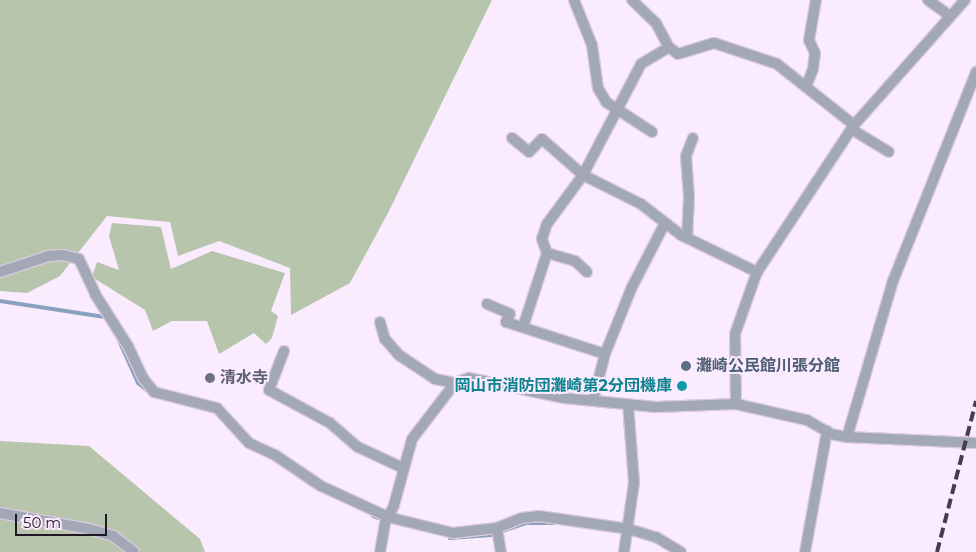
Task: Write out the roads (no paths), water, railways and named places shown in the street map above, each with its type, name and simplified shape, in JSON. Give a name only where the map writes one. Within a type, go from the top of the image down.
[{"type":"street","points":[[574,0],[592,45],[598,88],[617,111],[652,132]]},
{"type":"street","points":[[632,0],[656,23],[668,47],[678,54],[714,43],[777,64],[852,127],[889,152]]},
{"type":"street","points":[[806,87],[813,69],[815,53],[809,40],[816,0]]},
{"type":"street","points":[[928,0],[950,16]]},
{"type":"street","points":[[736,404],[735,334],[757,272],[852,127],[964,0]]},
{"type":"street","points":[[523,327],[547,253],[542,239],[547,224],[583,175],[641,64],[668,47]]},
{"type":"street","points":[[847,437],[893,281],[976,72]]},
{"type":"street","points":[[512,138],[529,152],[542,140],[583,175],[641,204],[687,238],[757,272]]},
{"type":"street","points":[[687,238],[689,197],[686,156],[693,138]]},
{"type":"street","points":[[593,400],[605,354],[632,287],[666,223]]},
{"type":"street","points":[[547,253],[575,261],[587,272]]},
{"type":"street","points":[[0,272],[48,256],[63,255],[78,258],[95,294],[128,346],[143,378],[154,392],[217,408],[249,443],[275,455],[321,486],[388,517],[445,532],[498,532],[522,518],[539,516],[629,529],[656,537],[681,552]]},
{"type":"street","points":[[487,304],[510,314],[506,322],[605,354]]},
{"type":"street","points":[[380,322],[385,339],[399,355],[435,379],[455,383],[470,378],[593,400],[656,407],[736,404],[807,420],[827,431],[847,437],[976,443]]},
{"type":"street","points":[[284,351],[269,390],[330,424],[358,447],[403,468]]},
{"type":"street","points":[[380,552],[388,517],[412,439],[455,383]]},
{"type":"street","points":[[624,552],[629,529],[634,483],[628,404]]},
{"type":"street","points":[[805,552],[827,431]]},
{"type":"street","points":[[0,514],[89,529],[118,538],[134,552]]},
{"type":"street","points":[[498,532],[501,552]]},
{"type":"waterway","points":[[0,301],[105,317]]},
{"type":"waterway","points":[[118,338],[138,383],[153,395]]},
{"type":"waterway","points":[[280,463],[311,485]]},
{"type":"waterway","points":[[373,516],[381,519]]},
{"type":"waterway","points":[[450,538],[491,535],[525,523],[555,523]]},
{"type":"railway","points":[[937,552],[976,401]]},
{"type":"place","name":"灘崎公民館川張分館","points":[[686,366]]},
{"type":"place","name":"清水寺","points":[[210,378]]},
{"type":"place","name":"岡山市消防団灘崎第2分団機庫","points":[[682,386]]}]
